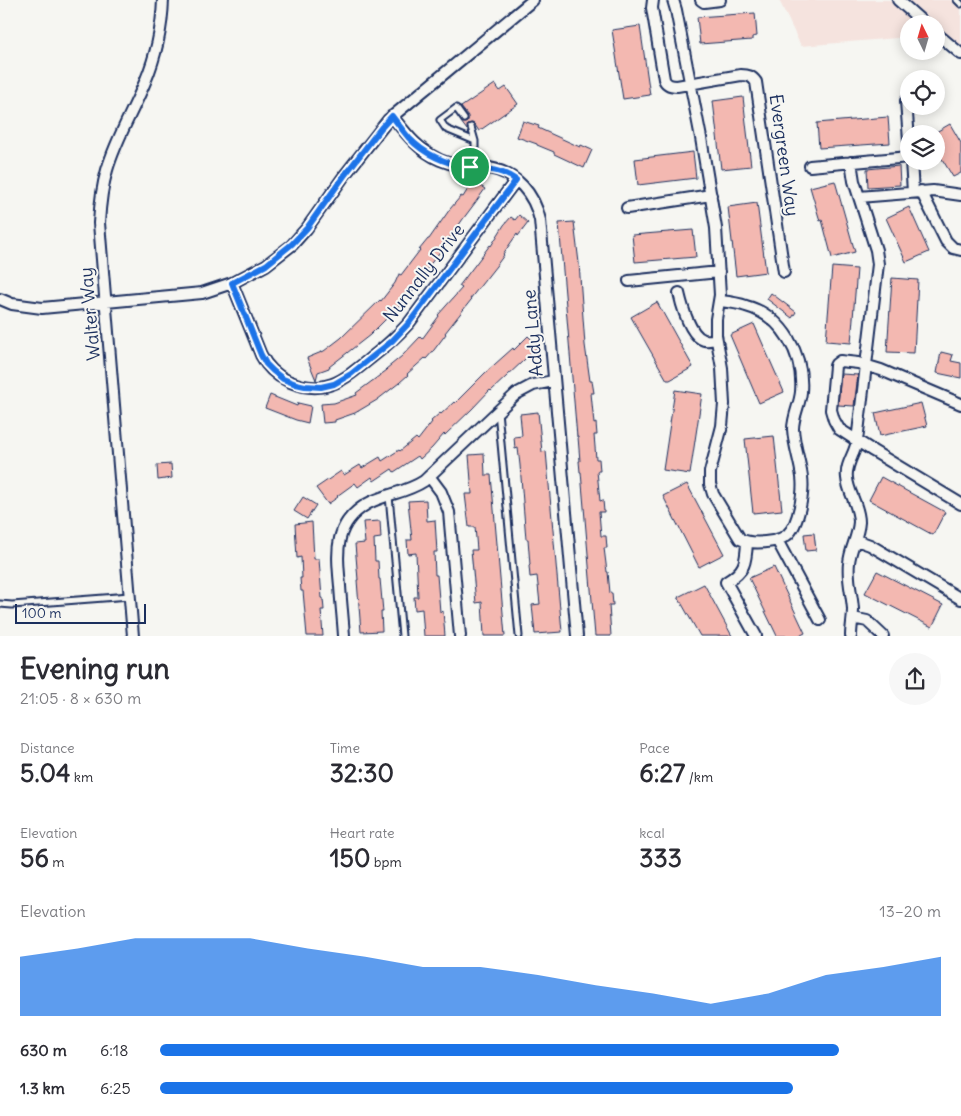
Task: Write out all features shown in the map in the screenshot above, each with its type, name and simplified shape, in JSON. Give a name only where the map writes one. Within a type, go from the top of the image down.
[{"type":"street","name":"Walter Way","points":[[133,636],[99,223],[104,181],[113,151],[150,70],[159,36],[163,0]]},
{"type":"street","points":[[0,299],[12,304],[42,308],[202,294],[232,283],[266,265],[292,244],[307,228],[344,176],[392,116],[533,0]]},
{"type":"street","name":"Evergreen Way","points":[[653,0],[652,8],[665,82],[668,85],[690,84],[741,75],[749,76],[756,82],[784,272]]},
{"type":"street","points":[[673,0],[716,228],[720,301],[716,319],[716,339],[722,368],[724,404],[722,426],[710,472],[710,484],[713,494],[740,539],[755,543],[777,540],[788,534],[794,527],[802,494],[803,480],[793,430],[801,392],[798,364],[793,346],[788,337],[768,316],[746,306],[720,301]]},
{"type":"street","points":[[701,0],[704,2],[720,0]]},
{"type":"street","points":[[898,0],[916,15]]},
{"type":"street","points":[[945,41],[961,54]]},
{"type":"street","name":"Addy Lane","points":[[392,116],[411,140],[430,155],[455,165],[498,170],[507,174],[525,188],[536,207],[540,220],[576,636]]},
{"type":"street","points":[[810,166],[900,157]]},
{"type":"street","points":[[851,636],[853,618],[848,564],[856,540],[859,518],[847,482],[846,473],[856,448],[878,264],[878,255],[854,181],[852,162]]},
{"type":"street","points":[[912,170],[917,192],[946,241],[953,248],[961,250]]},
{"type":"street","name":"Nunnally Drive","points":[[232,283],[261,355],[273,371],[283,379],[302,386],[318,387],[334,384],[351,374],[392,341],[409,323],[516,180]]},
{"type":"street","points":[[859,197],[939,191],[961,195]]},
{"type":"street","points":[[627,208],[711,195]]},
{"type":"street","points":[[629,281],[719,272]]},
{"type":"street","points":[[680,293],[684,313],[695,333],[705,340],[716,339]]},
{"type":"street","points":[[961,404],[881,370],[849,361],[838,362],[835,366],[831,405],[832,416],[840,429],[961,504]]},
{"type":"street","points":[[344,636],[337,556],[340,538],[348,522],[358,510],[373,501],[417,486],[512,396],[524,388],[553,382]]},
{"type":"street","points":[[429,476],[441,492],[449,512],[460,636]]},
{"type":"street","points":[[777,540],[820,620]]},
{"type":"street","points":[[856,540],[870,545],[961,599]]},
{"type":"street","points":[[747,542],[746,558],[742,569],[736,576],[726,582],[756,636]]},
{"type":"street","points":[[853,618],[867,621],[883,636]]},
{"type":"lane","points":[[957,0],[961,4]]},
{"type":"lane","points":[[464,119],[456,108],[440,120],[446,129],[475,141]]},
{"type":"lane","points":[[471,127],[475,141],[475,167]]},
{"type":"lane","points":[[498,410],[519,636]]},
{"type":"lane","points":[[389,496],[402,636]]},
{"type":"lane","points":[[0,604],[12,606],[130,596]]},
{"type":"shaded area","points":[[779,0],[961,0],[961,52],[945,40],[945,15],[900,15],[900,38],[801,46]]},
{"type":"building","points":[[755,13],[757,36],[752,37],[752,40],[700,44],[697,17]]},
{"type":"building","points":[[640,26],[650,95],[623,99],[612,30]]},
{"type":"building","points":[[495,84],[500,91],[506,87],[518,104],[479,131],[472,123],[468,124],[467,130],[461,122],[467,122],[468,116],[461,107]]},
{"type":"building","points":[[743,97],[751,166],[721,169],[713,101]]},
{"type":"building","points":[[888,117],[890,143],[819,148],[817,123]]},
{"type":"building","points":[[523,121],[539,126],[538,128],[580,147],[581,145],[592,150],[584,168],[537,144],[517,137]]},
{"type":"building","points":[[950,124],[961,143],[961,173],[953,177],[945,164],[945,127]]},
{"type":"building","points":[[693,152],[696,178],[638,185],[635,159]]},
{"type":"building","points":[[899,166],[900,185],[868,187],[867,169]]},
{"type":"building","points":[[473,181],[485,189],[428,267],[411,294],[409,292],[398,307],[370,335],[329,368],[318,372],[316,380],[307,358],[324,351],[341,338],[381,301],[395,283],[399,274],[401,275],[450,209],[461,196],[463,197]]},
{"type":"building","points":[[835,181],[855,252],[832,258],[822,220],[820,221],[810,187]]},
{"type":"building","points":[[757,203],[766,272],[736,276],[728,207]]},
{"type":"building","points":[[909,207],[929,252],[906,262],[886,218]]},
{"type":"building","points":[[519,215],[528,223],[518,236],[517,234],[496,266],[426,359],[377,400],[355,413],[335,420],[335,422],[323,423],[321,404],[334,403],[357,395],[356,393],[387,370],[420,337],[422,339],[438,315],[462,288],[459,286],[491,246],[504,225],[511,217],[515,220]]},
{"type":"building","points":[[574,222],[585,345],[590,381],[592,381],[594,393],[591,393],[597,435],[594,435],[596,459],[599,459],[600,471],[597,471],[600,501],[603,500],[604,512],[599,512],[601,536],[606,536],[607,548],[604,548],[610,593],[612,593],[613,605],[609,605],[611,636],[595,636],[579,461],[559,223]]},
{"type":"building","points":[[693,230],[696,257],[635,262],[632,235]]},
{"type":"building","points":[[832,267],[857,269],[851,343],[826,341]]},
{"type":"building","points":[[892,278],[918,280],[914,353],[887,352]]},
{"type":"building","points":[[771,293],[796,312],[792,318],[767,299]]},
{"type":"building","points":[[657,302],[693,367],[670,380],[667,380],[631,317]]},
{"type":"building","points":[[754,324],[784,392],[759,403],[730,335]]},
{"type":"building","points":[[528,336],[539,346],[490,390],[420,459],[418,456],[394,472],[392,469],[374,481],[372,477],[358,487],[355,483],[328,504],[316,488],[341,471],[344,475],[360,465],[362,468],[380,457],[382,461],[400,451],[416,438],[418,440],[431,421],[455,403],[485,373]]},
{"type":"building","points":[[941,352],[953,355],[951,361],[961,363],[961,378],[937,373]]},
{"type":"building","points":[[841,374],[858,375],[854,406],[838,405]]},
{"type":"building","points":[[675,390],[702,394],[690,474],[663,470]]},
{"type":"building","points":[[270,395],[297,406],[298,403],[311,406],[308,423],[265,408]]},
{"type":"building","points":[[921,403],[927,426],[880,436],[875,413]]},
{"type":"building","points":[[538,412],[542,452],[546,451],[562,632],[535,634],[532,605],[540,604],[537,576],[530,577],[520,465],[518,448],[515,449],[514,437],[522,436],[520,414]]},
{"type":"building","points":[[774,436],[782,510],[753,513],[745,439]]},
{"type":"building","points":[[484,454],[485,475],[491,475],[505,636],[484,636],[482,602],[476,603],[471,550],[477,550],[475,527],[469,527],[465,494],[472,494],[469,455]]},
{"type":"building","points":[[171,464],[172,478],[158,480],[157,465]]},
{"type":"building","points":[[881,477],[945,512],[933,535],[869,500]]},
{"type":"building","points":[[687,484],[724,554],[699,567],[663,496]]},
{"type":"building","points":[[303,497],[316,505],[307,519],[294,511]]},
{"type":"building","points":[[426,500],[427,521],[435,520],[437,552],[434,552],[435,575],[437,575],[440,612],[443,611],[445,636],[424,636],[422,609],[415,610],[414,597],[418,597],[416,553],[408,554],[407,540],[412,540],[408,501]]},
{"type":"building","points":[[380,521],[381,538],[374,539],[375,561],[378,561],[383,612],[381,612],[382,631],[361,632],[355,544],[365,543],[363,522]]},
{"type":"building","points":[[312,522],[314,559],[319,559],[323,598],[324,610],[321,610],[323,636],[307,636],[300,578],[302,578],[301,557],[297,558],[295,524]]},
{"type":"building","points":[[814,533],[816,550],[806,551],[804,534]]},
{"type":"building","points":[[774,567],[805,633],[799,636],[777,636],[749,578]]},
{"type":"building","points":[[877,571],[943,605],[932,627],[865,593]]},
{"type":"building","points":[[704,584],[732,636],[700,636],[678,597]]},
{"type":"route","points":[[392,116],[411,140],[430,155],[449,163],[470,167],[498,170],[516,180],[404,329],[350,376],[334,384],[308,387],[283,379],[277,375],[266,364],[261,355],[232,283],[266,265],[292,244],[307,228],[344,176],[392,116]]}]
